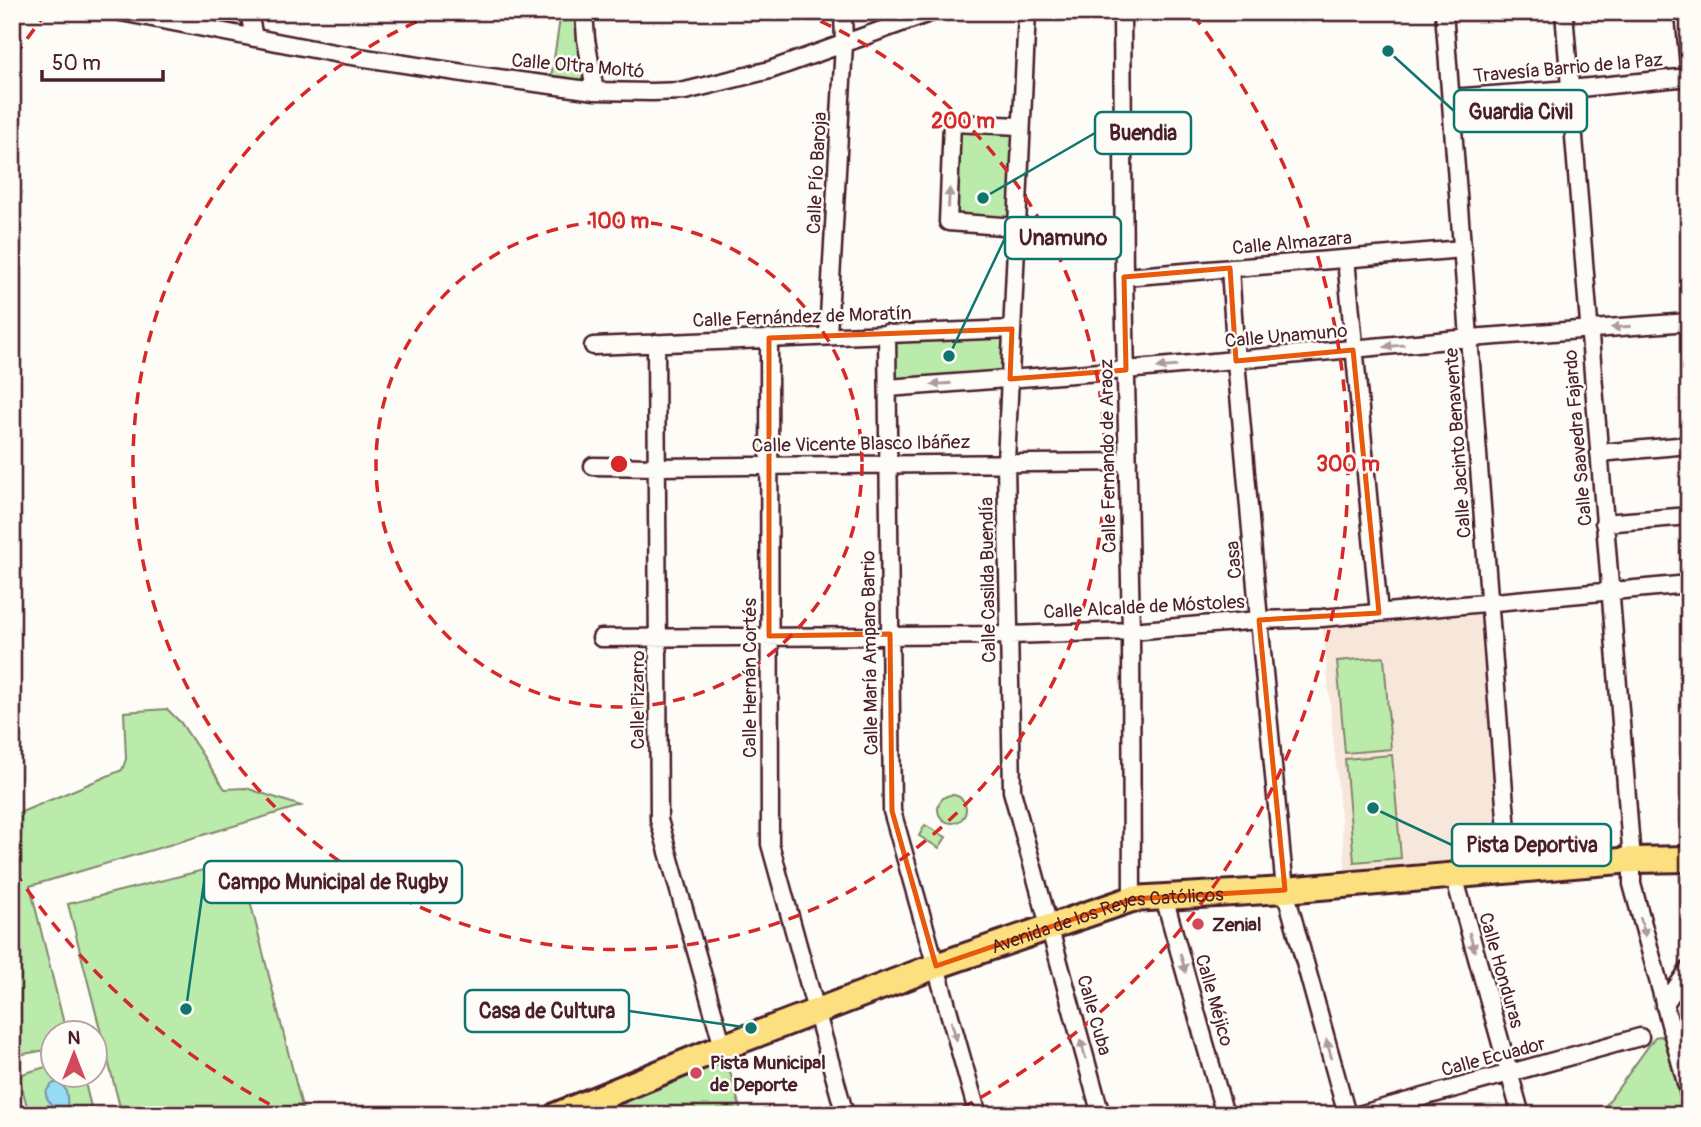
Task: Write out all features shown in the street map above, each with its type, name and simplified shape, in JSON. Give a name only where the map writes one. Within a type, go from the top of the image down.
[{"type":"main road","name":"Avenida de los Reyes Católicos","points":[[558,1115],[596,1107],[723,1047],[936,966],[1132,899],[1285,890],[1632,860],[1689,859]]},
{"type":"street","name":"Calle Oltra Moltó","points":[[121,12],[339,54],[483,76],[595,91],[652,92],[685,91],[770,70],[932,12]]},
{"type":"street","points":[[249,12],[254,38]]},
{"type":"street","points":[[584,12],[595,91]]},
{"type":"street","name":"Calle Pío Baroja","points":[[828,335],[844,44],[843,12]]},
{"type":"street","name":"Calle Casilda Buendía","points":[[1027,12],[1006,462],[1012,791],[1048,927]]},
{"type":"street","name":"Calle Fernando de Araoz","points":[[1122,12],[1132,899]]},
{"type":"street","name":"Calle Jacinto Benavente","points":[[1444,12],[1510,870]]},
{"type":"street","name":"Calle Saavedra Fajardo","points":[[1564,12],[1632,884],[1689,1094]]},
{"type":"street","points":[[1684,12],[1689,67]]},
{"type":"street","name":"Travesía Barrio de la Paz","points":[[1451,98],[1689,77]]},
{"type":"street","points":[[1016,227],[948,222],[952,122],[1021,126]]},
{"type":"street","name":"Calle Almazara","points":[[1124,277],[1463,249]]},
{"type":"street","points":[[1346,259],[1379,613]]},
{"type":"street","name":"Casa","points":[[1230,268],[1236,361],[1285,890],[1348,1115]]},
{"type":"street","name":"Calle Unamuno","points":[[888,388],[1689,322]]},
{"type":"street","name":"Calle Fernández de Moratín","points":[[593,346],[1012,329]]},
{"type":"street","name":"Calle María Amparo Barrio","points":[[887,333],[892,811],[978,1115]]},
{"type":"street","name":"Calle Hernán Cortés","points":[[769,338],[771,845],[845,1115]]},
{"type":"street","name":"Calle Pizarro","points":[[656,343],[659,820],[723,1047]]},
{"type":"street","points":[[1599,453],[1689,445]]},
{"type":"street","name":"Calle Vicente Blasco Ibáñez","points":[[593,466],[1128,461]]},
{"type":"street","points":[[1604,523],[1689,516]]},
{"type":"street","name":"Calle Alcalde de Móstoles","points":[[601,638],[1010,635],[1131,631],[1322,618],[1689,584]]},
{"type":"street","name":"Calle Honduras","points":[[1454,876],[1521,1115]]},
{"type":"street","name":"Calle Méjico","points":[[1164,897],[1225,1115]]},
{"type":"street","name":"Calle Cuba","points":[[1048,927],[1101,1115]]},
{"type":"street","points":[[1664,1004],[1689,969]]},
{"type":"street","points":[[1671,1030],[1689,1025]]},
{"type":"street","name":"Calle Ecuador","points":[[1358,1115],[1640,1037]]},
{"type":"highlighted area","points":[[1230,268],[1236,361],[1353,350],[1379,613],[1259,620],[1285,890],[1132,899],[936,966],[892,811],[890,634],[769,636],[769,338],[1012,329],[1010,379],[1126,370],[1124,277]]},
{"type":"shaded area","points":[[1490,603],[1510,870],[1347,885],[1322,618]]},
{"type":"green space","points":[[561,12],[584,12],[595,91],[550,85]]},
{"type":"green space","points":[[952,123],[1021,126],[1016,227],[948,222]]},
{"type":"green space","points":[[1012,329],[1010,379],[888,388],[887,333]]},
{"type":"green space","points":[[1384,657],[1391,749],[1345,753],[1337,661]]},
{"type":"green space","points":[[167,709],[181,723],[225,789],[246,788],[301,806],[30,886],[63,1018],[38,1018],[38,1051],[12,1056],[12,816],[122,770],[126,759],[124,712]]},
{"type":"green space","points":[[1392,755],[1401,858],[1354,862],[1345,759]]},
{"type":"green space","points":[[952,795],[962,799],[966,809],[962,819],[952,823],[942,819],[938,809],[942,799]]},
{"type":"green space","points":[[925,825],[946,837],[939,848],[919,836]]},
{"type":"green space","points":[[240,861],[304,1115],[122,1115],[108,1060],[108,1018],[97,1018],[68,904]]},
{"type":"green space","points":[[1655,1037],[1664,1038],[1684,1109],[1665,1115],[1599,1115]]},
{"type":"green space","name":"Pista Municipal de Deporte","points":[[723,1047],[742,1115],[598,1115],[594,1100]]},
{"type":"green space","points":[[38,1069],[38,1088],[86,1088],[93,1115],[29,1115],[19,1075]]},
{"type":"water","points":[[49,1088],[64,1088],[69,1115],[56,1115],[46,1092]]},
{"type":"place","name":"Guardia Civil","points":[[1388,51]]},
{"type":"place","name":"Buendia","points":[[983,198]]},
{"type":"place","name":"Unamuno","points":[[949,356]]},
{"type":"place","name":"Pista Deportiva","points":[[1373,808]]},
{"type":"place","name":"Zenial","points":[[1198,924]]},
{"type":"place","name":"Campo Municipal de Rugby","points":[[186,1009]]},
{"type":"place","name":"Casa de Cultura","points":[[751,1028]]},
{"type":"place","name":"Pista Municipal de Deporte","points":[[696,1073]]}]
